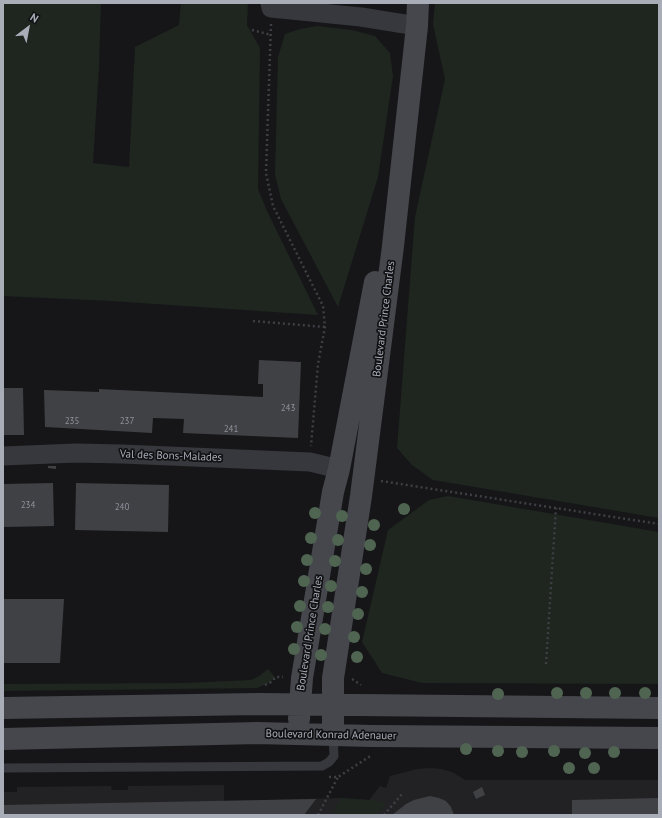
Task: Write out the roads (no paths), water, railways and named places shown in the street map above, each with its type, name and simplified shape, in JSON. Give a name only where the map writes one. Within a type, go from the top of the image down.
[{"type":"main road","name":"Boulevard Prince Charles","points":[[333,735],[333,678],[364,473],[393,246],[417,26],[418,3]]},
{"type":"main road","name":"Boulevard Prince Charles","points":[[298,734],[302,678],[330,507],[339,468],[382,244],[401,164]]},
{"type":"main road","points":[[339,468],[364,473]]},
{"type":"main road","points":[[3,708],[299,704],[659,708]]},
{"type":"main road","name":"Boulevard Konrad Adenauer","points":[[3,739],[258,733],[659,738]]},
{"type":"street","points":[[270,5],[361,16],[417,26]]},
{"type":"street","name":"Val des Bons-Malades","points":[[3,456],[122,454],[310,462],[339,468]]},
{"type":"lane","points":[[3,768],[322,766],[329,762],[334,756],[333,735]]}]
